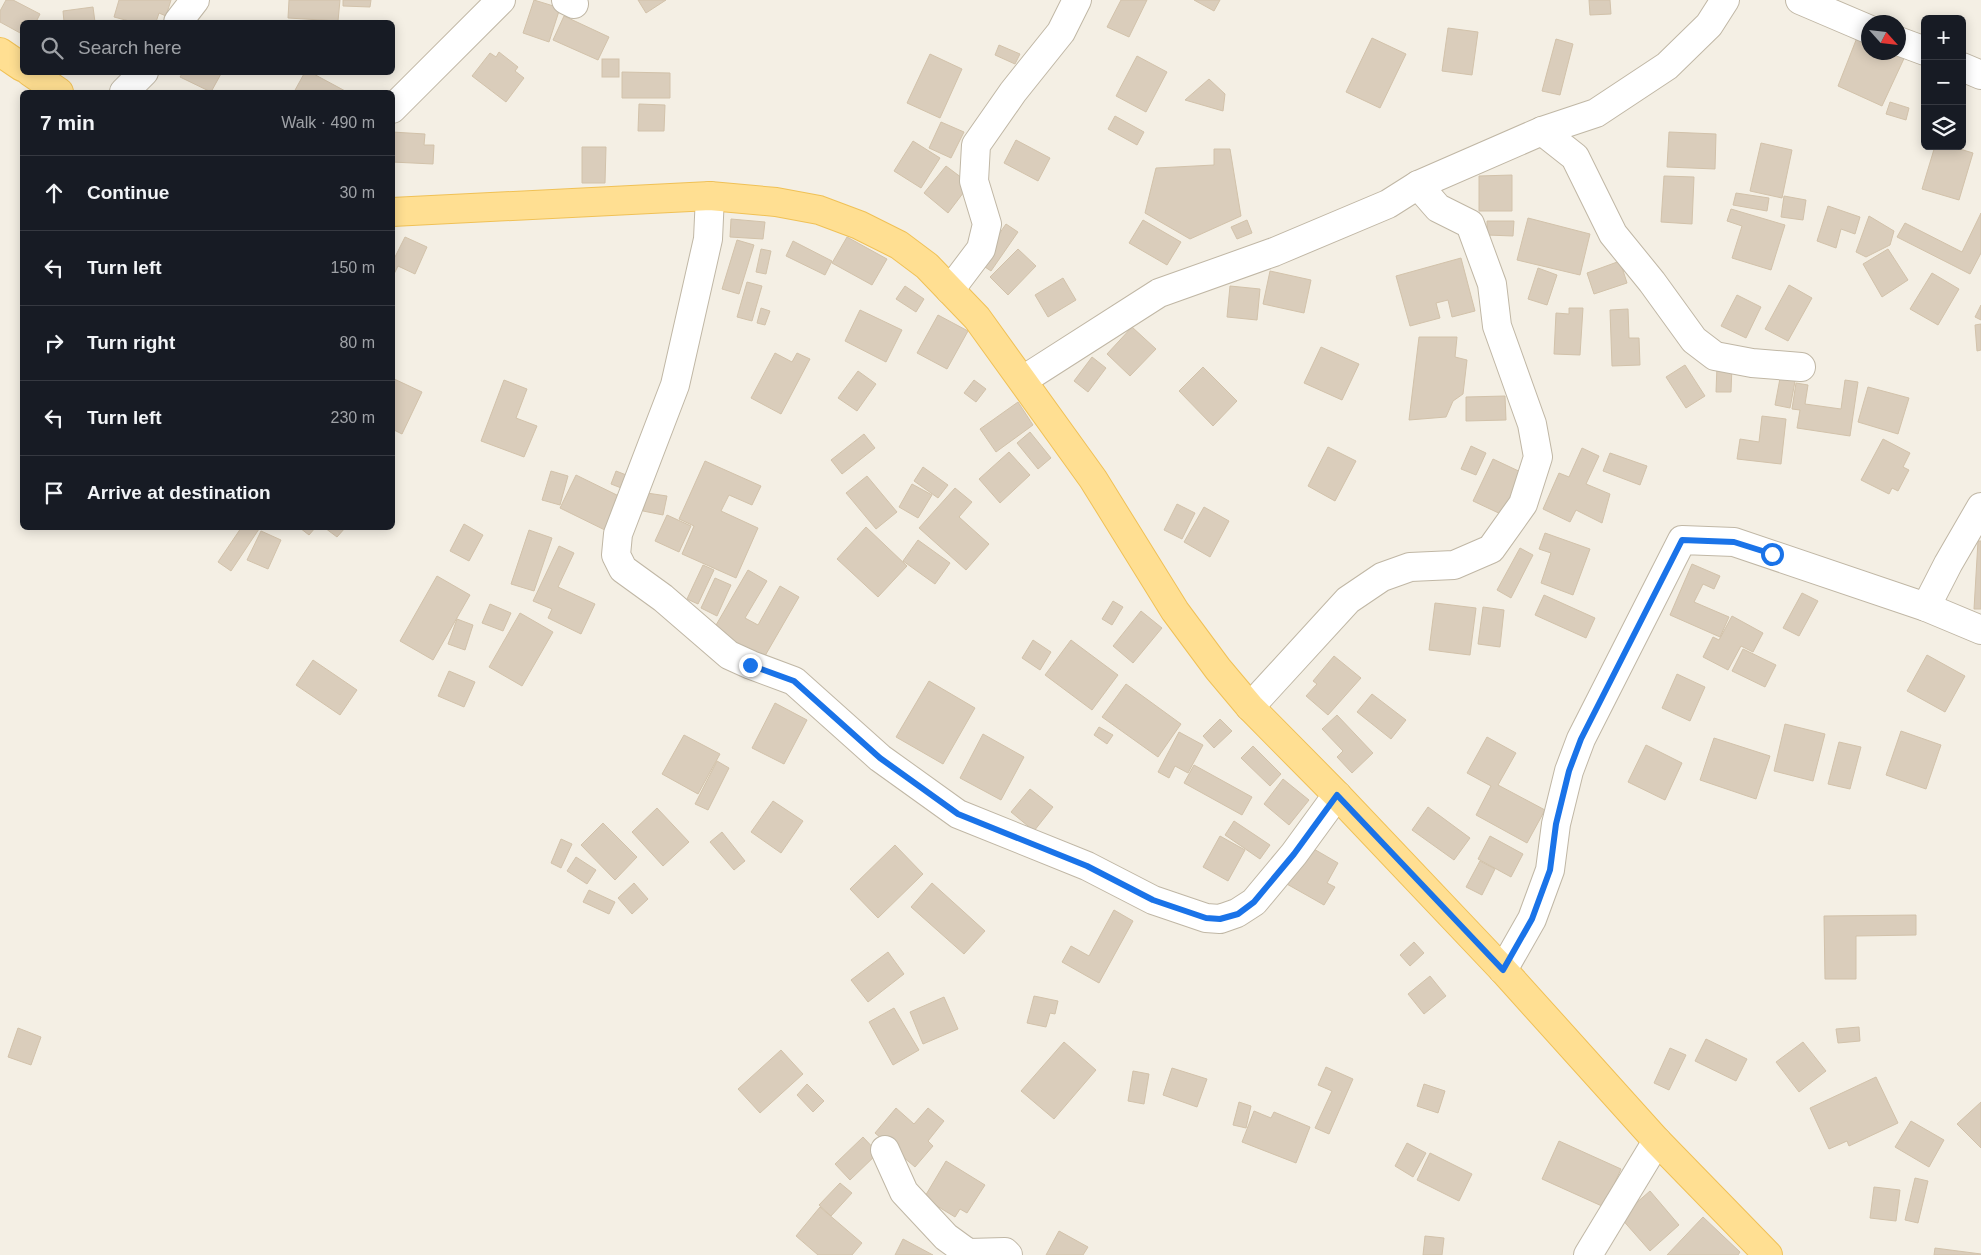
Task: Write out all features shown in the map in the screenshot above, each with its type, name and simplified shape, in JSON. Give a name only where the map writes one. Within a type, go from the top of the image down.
[{"type":"main road","points":[[0,52],[20,67]]},
{"type":"main road","points":[[34,75],[56,90]]},
{"type":"main road","points":[[395,212],[710,196],[776,202],[819,210],[859,225],[899,245],[927,266],[977,318],[1023,380],[1093,479],[1176,611],[1218,669],[1250,707],[1337,795],[1503,970],[1657,1141],[1768,1255]]},
{"type":"street","points":[[180,20],[195,0]]},
{"type":"street","points":[[395,106],[500,0]]},
{"type":"street","points":[[950,290],[981,249],[987,224],[974,180],[976,145],[1013,92],[1061,32],[1077,0]]},
{"type":"street","points":[[1023,380],[1159,293],[1274,252],[1388,204],[1418,185],[1542,130],[1596,113],[1667,66],[1709,25],[1724,0]]},
{"type":"street","points":[[1800,0],[1861,26]]},
{"type":"street","points":[[1906,44],[1921,50]]},
{"type":"street","points":[[1966,69],[1981,75]]},
{"type":"street","points":[[126,90],[141,75]]},
{"type":"street","points":[[1542,130],[1575,157],[1613,234],[1652,282],[1694,340],[1715,356],[1752,363],[1801,368]]},
{"type":"street","points":[[1250,707],[1348,600],[1382,577],[1410,567],[1454,565],[1491,549],[1523,504],[1538,457],[1532,424],[1497,326],[1492,284],[1470,224],[1438,208],[1418,185]]},
{"type":"street","points":[[710,196],[708,239],[675,385],[618,534],[616,555],[623,569],[663,598],[729,655],[794,681],[880,758],[958,814],[1087,866],[1153,900],[1206,918],[1220,919],[1238,914],[1254,902],[1294,854],[1337,795]]},
{"type":"street","points":[[1926,607],[1981,507]]},
{"type":"street","points":[[1503,970],[1532,919],[1550,870],[1558,815],[1569,771],[1581,739],[1682,540],[1734,542],[1926,607],[1981,630]]},
{"type":"street","points":[[1588,1255],[1657,1141]]},
{"type":"street","points":[[885,1150],[904,1192],[946,1237],[969,1254],[1005,1252],[1008,1255]]},
{"type":"building","points":[[6,0],[13,0],[40,14],[37,20],[20,20],[20,33],[0,22],[0,11]]},
{"type":"building","points":[[119,0],[171,0],[166,16],[159,13],[157,20],[125,20],[114,17]]},
{"type":"building","points":[[289,0],[340,0],[338,20],[288,18]]},
{"type":"building","points":[[343,0],[371,0],[370,7],[343,6]]},
{"type":"building","points":[[534,0],[560,8],[549,42],[523,33]]},
{"type":"building","points":[[638,0],[666,0],[646,13]]},
{"type":"building","points":[[1121,0],[1147,0],[1129,37],[1107,27]]},
{"type":"building","points":[[1194,0],[1220,0],[1214,11]]},
{"type":"building","points":[[1589,0],[1610,0],[1611,14],[1590,15]]},
{"type":"building","points":[[93,7],[95,20],[64,20],[63,11]]},
{"type":"building","points":[[564,16],[609,37],[598,60],[553,40]]},
{"type":"building","points":[[1448,28],[1478,32],[1472,75],[1442,71]]},
{"type":"building","points":[[1860,30],[1861,60],[1903,60],[1882,106],[1838,86]]},
{"type":"building","points":[[1372,38],[1406,54],[1380,108],[1346,92]]},
{"type":"building","points":[[1556,39],[1573,44],[1560,95],[1542,91]]},
{"type":"building","points":[[999,45],[1020,54],[1015,64],[995,55]]},
{"type":"building","points":[[499,52],[518,67],[515,71],[524,78],[506,102],[472,76],[490,53],[496,57]]},
{"type":"building","points":[[930,54],[962,69],[940,118],[907,103]]},
{"type":"building","points":[[1137,56],[1167,72],[1146,112],[1116,96]]},
{"type":"building","points":[[602,59],[619,59],[619,77],[602,77]]},
{"type":"building","points":[[622,72],[670,73],[670,98],[622,98]]},
{"type":"building","points":[[181,75],[220,75],[212,90],[207,90],[180,77]]},
{"type":"building","points":[[303,75],[316,75],[343,90],[295,90]]},
{"type":"building","points":[[1209,79],[1225,94],[1223,111],[1185,100]]},
{"type":"building","points":[[1890,102],[1909,108],[1906,120],[1886,114]]},
{"type":"building","points":[[639,104],[665,105],[664,131],[638,131]]},
{"type":"building","points":[[1115,116],[1144,132],[1137,145],[1108,129]]},
{"type":"building","points":[[941,122],[964,132],[951,158],[929,148]]},
{"type":"building","points":[[395,132],[425,134],[424,145],[434,145],[433,164],[395,162]]},
{"type":"building","points":[[1669,132],[1716,134],[1715,169],[1667,167]]},
{"type":"building","points":[[1016,140],[1050,158],[1038,181],[1004,163]]},
{"type":"building","points":[[913,141],[940,158],[921,188],[894,171]]},
{"type":"building","points":[[1761,143],[1792,150],[1782,198],[1750,191]]},
{"type":"building","points":[[582,147],[606,147],[605,183],[582,183]]},
{"type":"building","points":[[1214,149],[1230,149],[1241,216],[1190,239],[1145,213],[1156,168],[1214,165]]},
{"type":"building","points":[[1934,150],[1963,150],[1973,153],[1959,200],[1922,189]]},
{"type":"building","points":[[946,166],[970,184],[948,213],[924,193]]},
{"type":"building","points":[[1512,175],[1512,211],[1479,211],[1479,176]]},
{"type":"building","points":[[1664,176],[1694,177],[1692,224],[1661,222]]},
{"type":"building","points":[[1736,193],[1769,198],[1767,211],[1733,205]]},
{"type":"building","points":[[1784,196],[1806,200],[1803,220],[1781,217]]},
{"type":"building","points":[[1828,206],[1860,217],[1855,234],[1841,229],[1836,248],[1817,241]]},
{"type":"building","points":[[1731,209],[1785,225],[1771,270],[1732,258],[1742,226],[1727,221]]},
{"type":"building","points":[[1981,213],[1981,253],[1970,274],[1897,237],[1905,223],[1962,252]]},
{"type":"building","points":[[1869,216],[1894,231],[1890,245],[1866,257],[1856,252]]},
{"type":"building","points":[[1528,218],[1590,234],[1580,275],[1517,260]]},
{"type":"building","points":[[731,219],[765,222],[763,239],[730,237]]},
{"type":"building","points":[[1143,220],[1181,242],[1167,265],[1129,243]]},
{"type":"building","points":[[1247,220],[1252,233],[1237,239],[1231,227]]},
{"type":"building","points":[[1487,221],[1514,221],[1513,236],[1487,235]]},
{"type":"building","points":[[1006,224],[1018,232],[991,271],[979,263]]},
{"type":"building","points":[[405,237],[427,247],[415,274],[398,266],[395,272],[395,257]]},
{"type":"building","points":[[847,237],[887,259],[872,285],[832,263]]},
{"type":"building","points":[[737,240],[754,245],[739,294],[722,289]]},
{"type":"building","points":[[793,241],[832,261],[825,275],[786,256]]},
{"type":"building","points":[[761,249],[771,251],[766,274],[756,272]]},
{"type":"building","points":[[1018,249],[1036,266],[1008,295],[990,277]]},
{"type":"building","points":[[1888,249],[1908,280],[1882,297],[1863,264]]},
{"type":"building","points":[[1461,258],[1475,311],[1452,317],[1448,300],[1436,303],[1440,318],[1410,326],[1396,276]]},
{"type":"building","points":[[1620,261],[1627,283],[1594,294],[1587,273]]},
{"type":"building","points":[[1538,268],[1557,275],[1547,305],[1528,299]]},
{"type":"building","points":[[1270,271],[1311,280],[1304,313],[1263,304]]},
{"type":"building","points":[[1932,273],[1959,289],[1938,325],[1910,309]]},
{"type":"building","points":[[1063,278],[1076,300],[1048,317],[1035,295]]},
{"type":"building","points":[[747,282],[762,286],[752,321],[737,317]]},
{"type":"building","points":[[1789,285],[1812,298],[1788,341],[1765,329]]},
{"type":"building","points":[[905,286],[924,299],[916,312],[896,299]]},
{"type":"building","points":[[1230,286],[1260,289],[1257,320],[1227,317]]},
{"type":"building","points":[[1737,295],[1761,307],[1746,338],[1721,326]]},
{"type":"building","points":[[1981,305],[1981,320],[1975,317]]},
{"type":"building","points":[[761,308],[770,311],[765,325],[757,323]]},
{"type":"building","points":[[1569,308],[1583,308],[1580,355],[1554,354],[1556,313],[1569,314]]},
{"type":"building","points":[[1628,309],[1629,338],[1639,338],[1640,365],[1612,366],[1610,310]]},
{"type":"building","points":[[860,310],[902,330],[886,362],[845,341]]},
{"type":"building","points":[[938,315],[968,331],[947,369],[917,353]]},
{"type":"building","points":[[1981,324],[1981,350],[1977,351],[1975,325]]},
{"type":"building","points":[[1132,327],[1156,349],[1130,376],[1107,354]]},
{"type":"building","points":[[1419,337],[1457,337],[1455,357],[1467,360],[1463,394],[1453,401],[1446,417],[1409,420]]},
{"type":"building","points":[[1321,347],[1359,364],[1342,400],[1304,383]]},
{"type":"building","points":[[775,353],[792,362],[797,353],[810,359],[781,414],[751,398]]},
{"type":"building","points":[[1092,357],[1106,368],[1088,392],[1074,381]]},
{"type":"building","points":[[1685,365],[1705,396],[1686,408],[1666,377]]},
{"type":"building","points":[[1717,366],[1732,366],[1731,392],[1716,392]]},
{"type":"building","points":[[1203,367],[1237,401],[1213,426],[1179,391]]},
{"type":"building","points":[[858,371],[876,384],[857,411],[838,398]]},
{"type":"building","points":[[1781,373],[1796,376],[1790,408],[1775,405]]},
{"type":"building","points":[[395,379],[422,392],[402,434],[395,430]]},
{"type":"building","points":[[504,380],[527,389],[516,418],[537,426],[524,457],[481,441]]},
{"type":"building","points":[[974,380],[986,389],[976,402],[964,393]]},
{"type":"building","points":[[1845,380],[1858,382],[1850,436],[1797,428],[1800,410],[1792,409],[1796,383],[1808,385],[1805,404],[1841,409]]},
{"type":"building","points":[[1868,387],[1909,398],[1898,434],[1858,422]]},
{"type":"building","points":[[1505,396],[1506,420],[1466,421],[1466,397]]},
{"type":"building","points":[[1018,402],[1033,425],[996,452],[980,429]]},
{"type":"building","points":[[1762,416],[1786,419],[1781,464],[1737,459],[1740,439],[1759,442]]},
{"type":"building","points":[[1030,432],[1051,458],[1038,469],[1017,443]]},
{"type":"building","points":[[864,434],[875,448],[842,474],[831,460]]},
{"type":"building","points":[[1883,439],[1910,453],[1903,467],[1909,470],[1898,491],[1892,488],[1889,494],[1861,480]]},
{"type":"building","points":[[1471,446],[1486,453],[1476,475],[1461,469]]},
{"type":"building","points":[[1328,447],[1356,461],[1335,501],[1308,486]]},
{"type":"building","points":[[1582,448],[1599,456],[1586,484],[1610,494],[1602,523],[1576,510],[1570,522],[1543,509],[1559,473],[1569,477]]},
{"type":"building","points":[[1009,452],[1030,475],[1000,503],[979,479]]},
{"type":"building","points":[[1610,453],[1647,466],[1640,485],[1603,471]]},
{"type":"building","points":[[1493,459],[1525,474],[1505,516],[1473,501]]},
{"type":"building","points":[[705,461],[761,486],[752,505],[729,495],[721,511],[758,528],[736,578],[682,554],[694,526],[679,519]]},
{"type":"building","points":[[923,467],[948,485],[938,498],[914,481]]},
{"type":"building","points":[[551,471],[568,476],[560,505],[542,500]]},
{"type":"building","points":[[616,471],[634,478],[629,491],[611,484]]},
{"type":"building","points":[[576,475],[629,501],[613,534],[560,508]]},
{"type":"building","points":[[867,476],[897,512],[876,529],[846,493]]},
{"type":"building","points":[[912,484],[932,495],[918,518],[899,507]]},
{"type":"building","points":[[955,488],[972,502],[959,517],[989,544],[966,570],[919,528]]},
{"type":"building","points":[[647,493],[667,496],[663,515],[643,511]]},
{"type":"building","points":[[1177,504],[1195,513],[1182,539],[1164,530]]},
{"type":"building","points":[[1204,507],[1229,521],[1210,557],[1184,542]]},
{"type":"building","points":[[667,515],[691,526],[679,552],[655,541]]},
{"type":"building","points":[[464,524],[483,535],[469,561],[450,551]]},
{"type":"building","points":[[866,527],[907,566],[878,597],[837,559]]},
{"type":"building","points":[[240,530],[258,530],[231,571],[218,562]]},
{"type":"building","points":[[303,530],[313,530],[309,535]]},
{"type":"building","points":[[328,530],[343,530],[337,537]]},
{"type":"building","points":[[529,530],[552,538],[534,591],[511,584]]},
{"type":"building","points":[[261,531],[281,540],[268,569],[247,560]]},
{"type":"building","points":[[1545,533],[1590,549],[1573,595],[1541,583],[1551,553],[1539,549]]},
{"type":"building","points":[[918,540],[950,563],[935,584],[903,561]]},
{"type":"building","points":[[1978,541],[1981,541],[1981,609],[1974,609]]},
{"type":"building","points":[[559,546],[574,553],[558,587],[595,604],[581,634],[548,618],[552,609],[533,601]]},
{"type":"building","points":[[1520,548],[1533,555],[1511,598],[1497,590]]},
{"type":"building","points":[[1692,564],[1720,576],[1714,589],[1703,584],[1694,602],[1729,617],[1720,637],[1670,615]]},
{"type":"building","points":[[703,565],[714,570],[698,604],[687,599]]},
{"type":"building","points":[[748,570],[767,581],[745,618],[758,625],[780,586],[799,597],[762,661],[712,632]]},
{"type":"building","points":[[437,576],[470,595],[433,660],[400,641]]},
{"type":"building","points":[[715,578],[731,585],[717,616],[701,608]]},
{"type":"building","points":[[1802,593],[1818,601],[1799,636],[1783,628]]},
{"type":"building","points":[[1544,595],[1595,618],[1586,638],[1535,615]]},
{"type":"building","points":[[1113,601],[1123,607],[1112,625],[1102,619]]},
{"type":"building","points":[[1435,603],[1476,608],[1470,655],[1429,650]]},
{"type":"building","points":[[490,604],[511,613],[503,631],[482,623]]},
{"type":"building","points":[[1483,607],[1504,610],[1500,647],[1478,644]]},
{"type":"building","points":[[1141,611],[1162,628],[1133,663],[1113,646]]},
{"type":"building","points":[[520,613],[553,632],[522,686],[489,667]]},
{"type":"building","points":[[1732,616],[1763,633],[1753,652],[1741,646],[1728,670],[1703,657],[1713,637],[1719,640]]},
{"type":"building","points":[[457,619],[473,625],[465,650],[448,644]]},
{"type":"building","points":[[1033,640],[1051,652],[1040,670],[1022,658]]},
{"type":"building","points":[[1071,640],[1118,675],[1092,710],[1045,675]]},
{"type":"building","points":[[1743,649],[1776,665],[1765,687],[1732,671]]},
{"type":"building","points":[[1927,655],[1965,676],[1945,712],[1907,691]]},
{"type":"building","points":[[1334,656],[1361,678],[1328,715],[1306,696],[1317,684],[1313,681]]},
{"type":"building","points":[[313,660],[357,690],[340,715],[296,685]]},
{"type":"building","points":[[449,671],[475,682],[464,707],[438,696]]},
{"type":"building","points":[[1677,674],[1705,687],[1690,721],[1662,708]]},
{"type":"building","points":[[929,681],[975,708],[943,764],[896,737]]},
{"type":"building","points":[[1126,684],[1181,724],[1158,757],[1102,717]]},
{"type":"building","points":[[1372,694],[1406,720],[1391,739],[1357,712]]},
{"type":"building","points":[[775,703],[807,720],[784,764],[752,748]]},
{"type":"building","points":[[1337,715],[1373,753],[1352,773],[1337,757],[1343,751],[1322,729]]},
{"type":"building","points":[[1220,719],[1232,731],[1214,748],[1203,736]]},
{"type":"building","points":[[1785,724],[1825,734],[1813,781],[1774,771]]},
{"type":"building","points":[[1099,727],[1113,735],[1107,744],[1094,735]]},
{"type":"building","points":[[1901,731],[1941,745],[1926,789],[1886,775]]},
{"type":"building","points":[[1179,732],[1203,745],[1188,773],[1175,766],[1169,778],[1158,772]]},
{"type":"building","points":[[983,734],[1024,757],[1001,800],[960,778]]},
{"type":"building","points":[[684,735],[720,754],[698,794],[662,774]]},
{"type":"building","points":[[1487,737],[1516,753],[1498,785],[1545,810],[1527,843],[1476,815],[1491,786],[1467,773]]},
{"type":"building","points":[[1714,738],[1770,756],[1756,799],[1700,780]]},
{"type":"building","points":[[1839,742],[1861,747],[1850,789],[1828,784]]},
{"type":"building","points":[[1646,745],[1682,763],[1665,800],[1628,782]]},
{"type":"building","points":[[1253,746],[1281,774],[1270,786],[1241,758]]},
{"type":"building","points":[[717,761],[729,768],[708,810],[695,804]]},
{"type":"building","points":[[1194,765],[1252,797],[1242,815],[1184,783]]},
{"type":"building","points":[[1283,779],[1309,800],[1289,825],[1264,804]]},
{"type":"building","points":[[1030,789],[1053,807],[1034,831],[1011,812]]},
{"type":"building","points":[[773,801],[803,821],[781,853],[751,832]]},
{"type":"building","points":[[1428,807],[1470,838],[1454,860],[1412,830]]},
{"type":"building","points":[[657,808],[689,842],[663,866],[632,832]]},
{"type":"building","points":[[1234,821],[1270,845],[1260,859],[1225,835]]},
{"type":"building","points":[[603,823],[637,857],[615,880],[581,845]]},
{"type":"building","points":[[722,832],[745,861],[734,870],[710,842]]},
{"type":"building","points":[[1220,836],[1245,850],[1228,881],[1203,867]]},
{"type":"building","points":[[1490,836],[1523,854],[1511,877],[1478,859]]},
{"type":"building","points":[[561,839],[572,844],[561,868],[551,863]]},
{"type":"building","points":[[895,845],[923,874],[878,918],[850,889]]},
{"type":"building","points":[[1307,845],[1338,863],[1327,883],[1335,887],[1324,905],[1285,883]]},
{"type":"building","points":[[576,857],[596,870],[587,884],[567,871]]},
{"type":"building","points":[[1480,861],[1495,869],[1482,895],[1466,887]]},
{"type":"building","points":[[634,883],[648,899],[632,914],[618,898]]},
{"type":"building","points":[[932,883],[985,931],[964,954],[911,907]]},
{"type":"building","points":[[589,890],[615,902],[609,914],[583,902]]},
{"type":"building","points":[[1114,910],[1133,921],[1099,983],[1062,962],[1071,946],[1089,956]]},
{"type":"building","points":[[1916,915],[1916,935],[1856,936],[1856,979],[1825,979],[1824,916]]},
{"type":"building","points":[[1414,942],[1424,953],[1410,966],[1400,955]]},
{"type":"building","points":[[888,952],[904,974],[868,1002],[851,980]]},
{"type":"building","points":[[1430,976],[1446,996],[1424,1014],[1408,994]]},
{"type":"building","points":[[1034,996],[1058,1001],[1055,1014],[1050,1013],[1046,1027],[1027,1023]]},
{"type":"building","points":[[944,997],[958,1029],[923,1044],[910,1012]]},
{"type":"building","points":[[894,1008],[919,1050],[893,1065],[869,1022]]},
{"type":"building","points":[[1859,1027],[1860,1041],[1838,1043],[1836,1029]]},
{"type":"building","points":[[18,1028],[41,1037],[31,1065],[8,1057]]},
{"type":"building","points":[[1706,1039],[1747,1059],[1736,1081],[1695,1061]]},
{"type":"building","points":[[1064,1042],[1096,1070],[1054,1119],[1021,1091]]},
{"type":"building","points":[[1803,1042],[1826,1071],[1799,1092],[1776,1062]]},
{"type":"building","points":[[1670,1048],[1686,1055],[1669,1090],[1654,1083]]},
{"type":"building","points":[[781,1050],[803,1074],[760,1113],[738,1089]]},
{"type":"building","points":[[1326,1067],[1353,1079],[1329,1134],[1315,1128],[1332,1091],[1318,1085]]},
{"type":"building","points":[[1172,1068],[1207,1079],[1197,1107],[1163,1095]]},
{"type":"building","points":[[1133,1071],[1149,1074],[1144,1104],[1128,1101]]},
{"type":"building","points":[[1876,1077],[1898,1123],[1849,1146],[1847,1141],[1829,1149],[1810,1108]]},
{"type":"building","points":[[807,1084],[824,1101],[813,1112],[797,1095]]},
{"type":"building","points":[[1424,1084],[1445,1091],[1438,1113],[1417,1106]]},
{"type":"building","points":[[1239,1102],[1251,1106],[1246,1128],[1233,1125]]},
{"type":"building","points":[[1981,1102],[1981,1148],[1957,1124]]},
{"type":"building","points":[[896,1108],[914,1124],[928,1108],[944,1121],[928,1141],[933,1146],[915,1167],[875,1133]]},
{"type":"building","points":[[1254,1111],[1271,1118],[1274,1112],[1310,1127],[1296,1163],[1242,1142]]},
{"type":"building","points":[[1911,1121],[1944,1140],[1929,1167],[1895,1147]]},
{"type":"building","points":[[863,1137],[878,1153],[850,1180],[835,1164]]},
{"type":"building","points":[[1559,1141],[1621,1169],[1604,1207],[1542,1179]]},
{"type":"building","points":[[1407,1143],[1426,1153],[1413,1177],[1395,1166]]},
{"type":"building","points":[[1430,1153],[1472,1174],[1459,1201],[1417,1180]]},
{"type":"building","points":[[946,1161],[985,1185],[967,1213],[960,1209],[955,1217],[924,1198]]},
{"type":"building","points":[[1915,1178],[1928,1181],[1918,1223],[1905,1220]]},
{"type":"building","points":[[840,1183],[852,1193],[831,1216],[819,1205]]},
{"type":"building","points":[[1874,1187],[1900,1190],[1896,1221],[1870,1218]]},
{"type":"building","points":[[1650,1191],[1679,1225],[1650,1251],[1620,1217]]},
{"type":"building","points":[[820,1207],[862,1243],[852,1255],[818,1255],[796,1236]]},
{"type":"building","points":[[1703,1217],[1740,1252],[1738,1255],[1667,1255]]},
{"type":"building","points":[[1059,1231],[1088,1247],[1083,1255],[1046,1255]]},
{"type":"building","points":[[1425,1236],[1444,1238],[1442,1255],[1423,1255]]},
{"type":"building","points":[[903,1239],[933,1255],[895,1255]]},
{"type":"building","points":[[1935,1248],[1981,1254],[1981,1255],[1934,1255]]},
{"type":"route","points":[[750,665],[794,681],[880,758],[958,814],[1087,866],[1153,900],[1206,918],[1220,919],[1238,914],[1254,902],[1294,854],[1337,795],[1503,970],[1532,919],[1550,870],[1556,824],[1569,771],[1581,739],[1682,540],[1734,542],[1772,554]]}]
